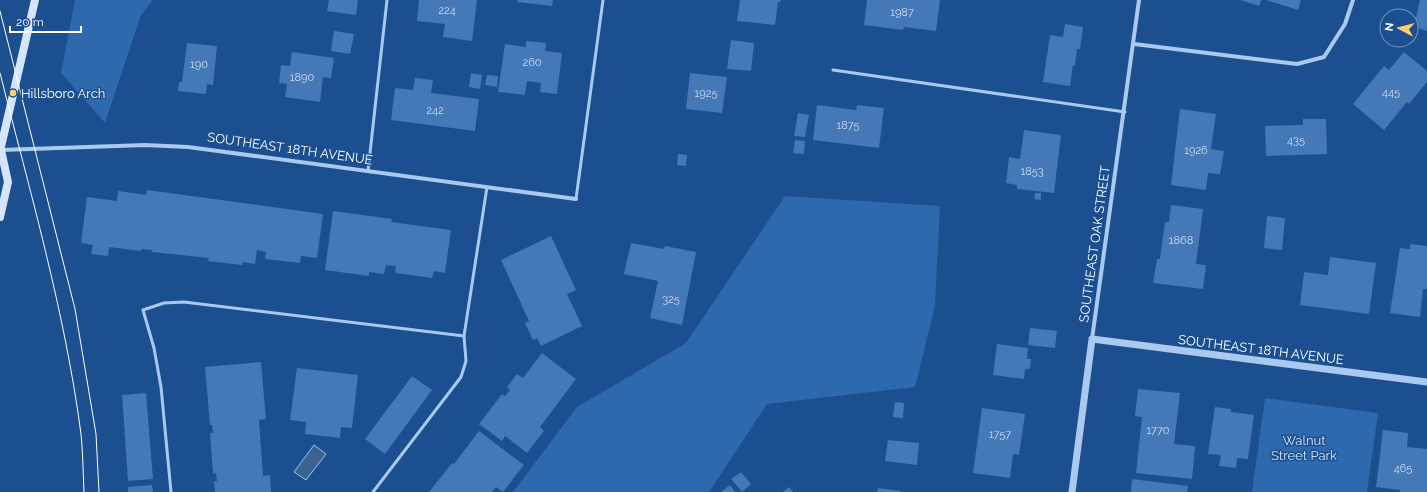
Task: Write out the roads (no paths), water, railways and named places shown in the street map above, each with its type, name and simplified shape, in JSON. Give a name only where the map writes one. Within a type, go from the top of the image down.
[{"type":"main road","points":[[0,217],[8,182],[0,150],[35,0]]},
{"type":"street","name":"SOUTHEAST OAK STREET","points":[[1072,492],[1092,339],[1125,112],[1139,0]]},
{"type":"street","points":[[1134,44],[1297,64],[1324,57],[1345,24],[1353,0]]},
{"type":"street","name":"SOUTHEAST 18TH AVENUE","points":[[0,150],[145,145],[188,147],[576,199]]},
{"type":"street","name":"SOUTHEAST 18TH AVENUE","points":[[1092,339],[1427,382]]},
{"type":"lane","points":[[368,170],[387,0]]},
{"type":"lane","points":[[576,199],[603,0]]},
{"type":"lane","points":[[833,70],[1125,112]]},
{"type":"lane","points":[[373,492],[461,377],[466,362],[464,336],[487,187]]},
{"type":"lane","points":[[171,492],[162,387],[154,348],[143,310],[164,303],[184,302],[464,336]]},
{"type":"tram line","points":[[0,11],[75,309],[96,434],[99,492]]},
{"type":"tram line","points":[[0,73],[35,207],[66,343],[81,434],[84,492]]},
{"type":"place","name":"Hillsboro Arch","points":[[13,93]]},
{"type":"park label","name":"Walnut Street Park","points":[[1304,448]]}]
